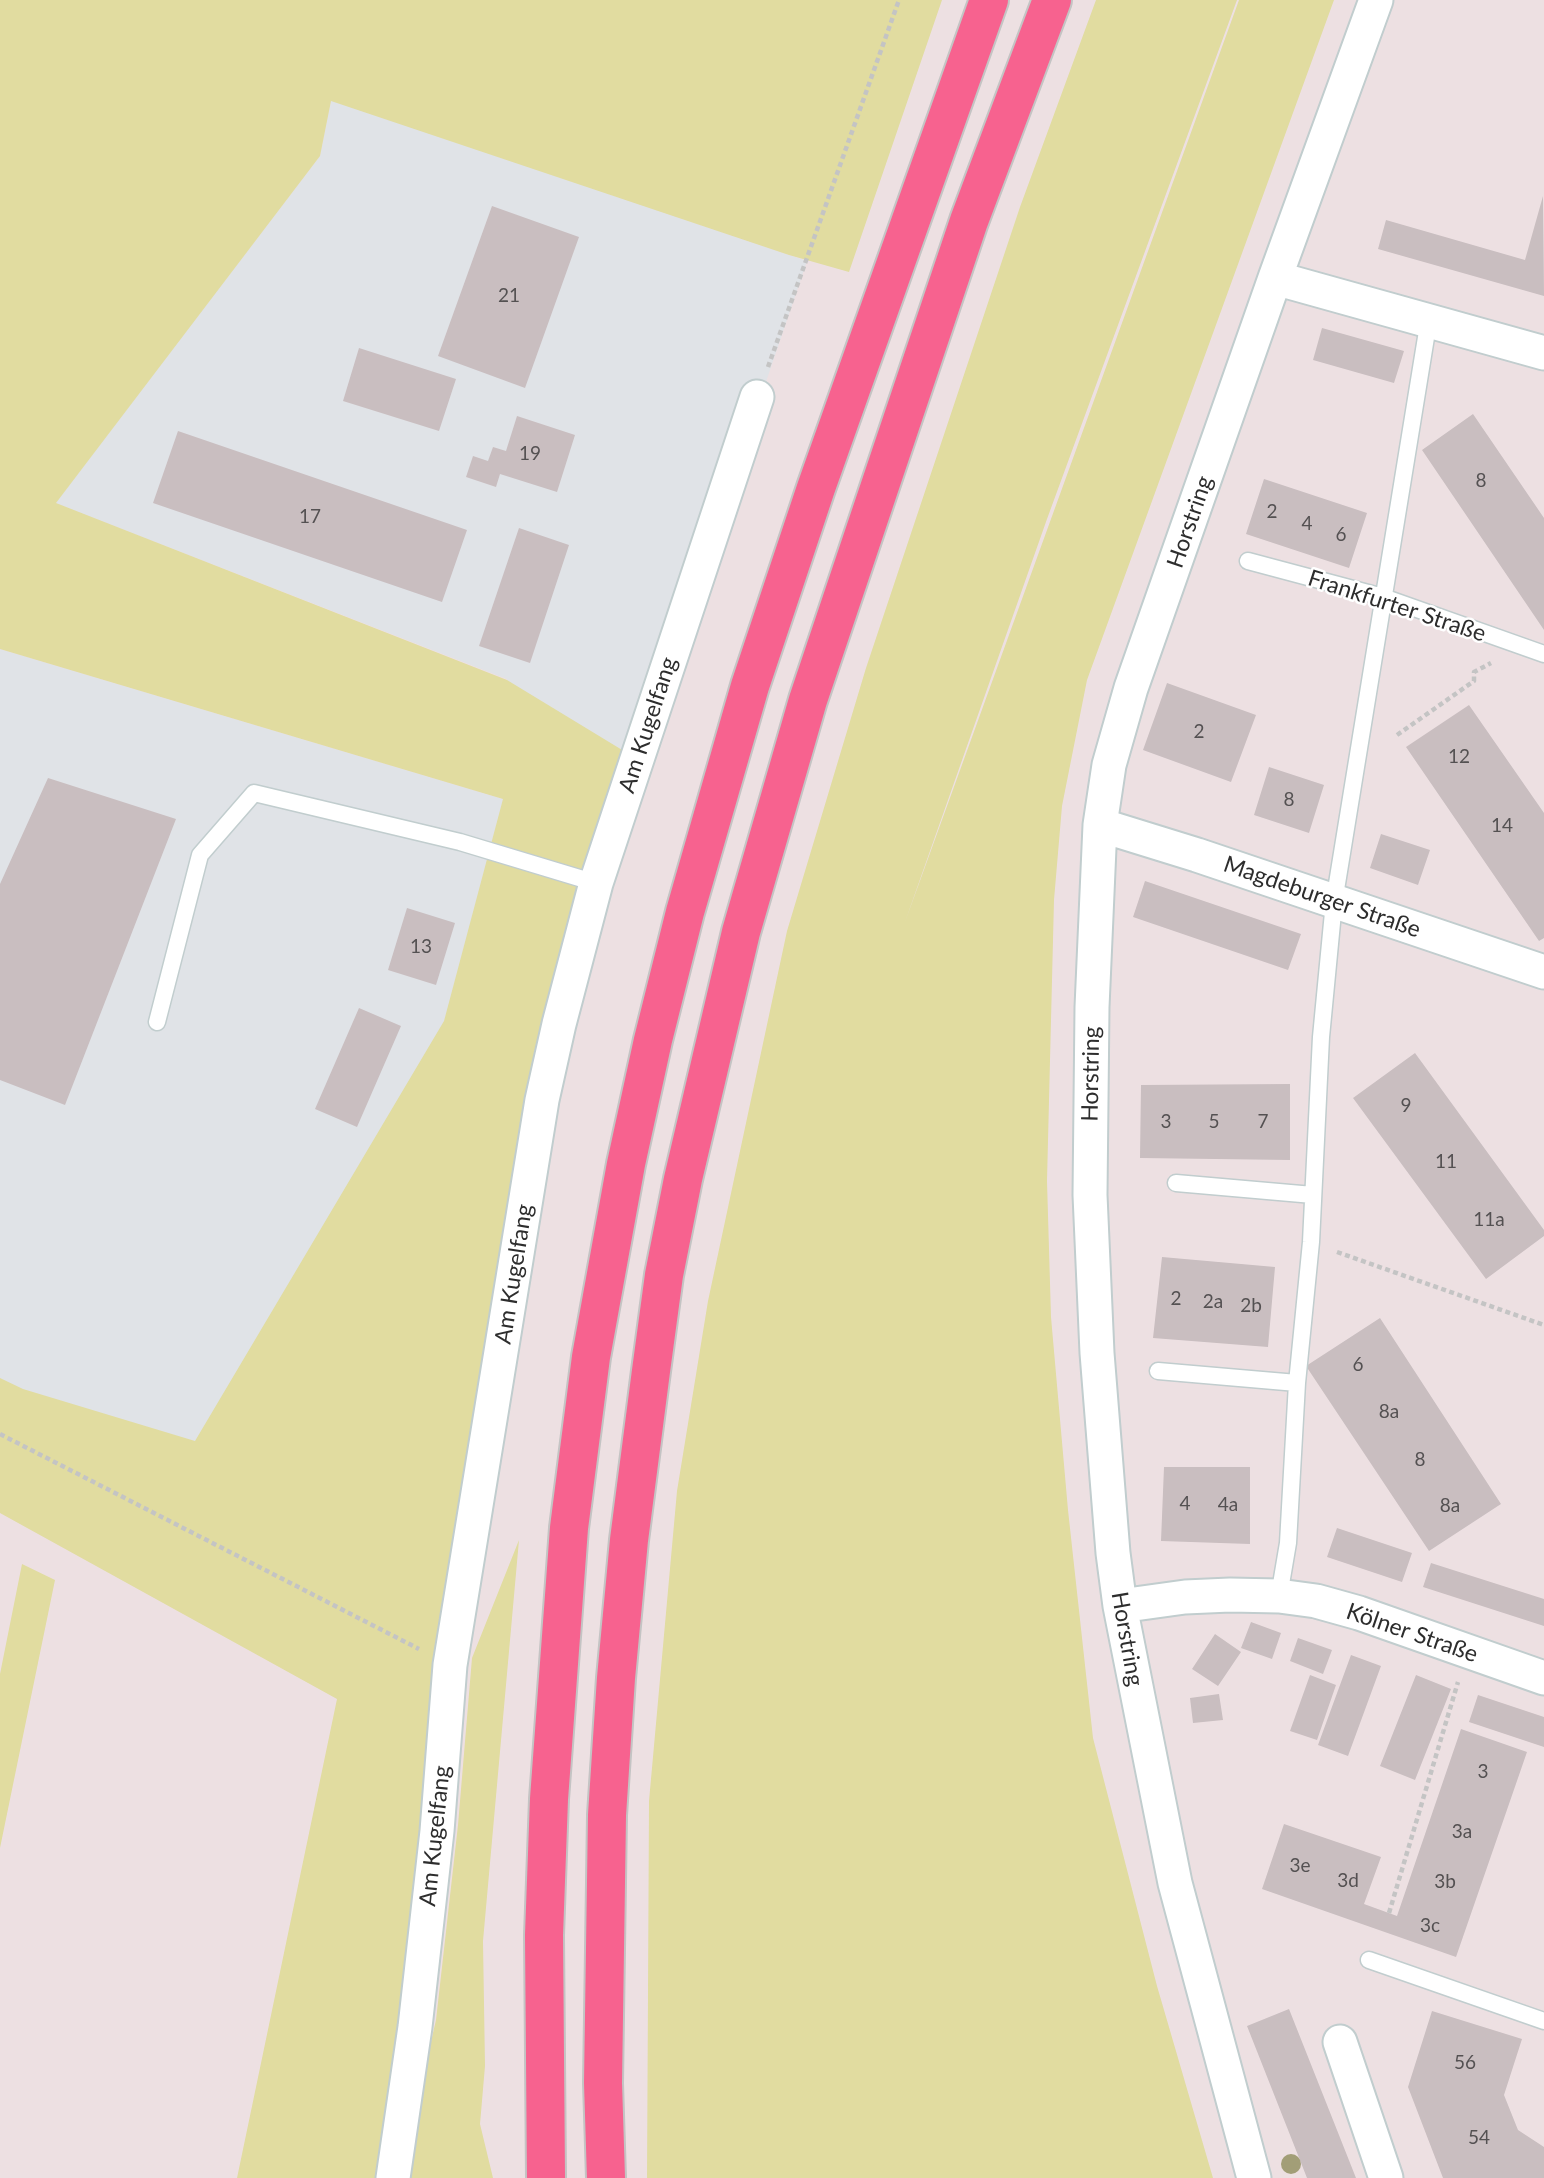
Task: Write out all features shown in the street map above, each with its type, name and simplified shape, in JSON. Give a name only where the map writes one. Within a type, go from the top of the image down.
[{"type":"highway","points":[[546,2178],[544,1935],[548,1826],[569,1528],[591,1357],[626,1164],[685,912],[750,686],[820,475],[989,0]]},
{"type":"highway","points":[[606,2178],[603,2083],[607,1815],[615,1678],[629,1540],[664,1275],[683,1179],[741,932],[808,699],[969,221],[1052,0]]},
{"type":"street","name":"Horstring","points":[[1254,2178],[1175,1883],[1119,1606],[1098,1367],[1090,1195],[1092,1020],[1100,825],[1109,765],[1131,688],[1376,0]]},
{"type":"street","points":[[1275,278],[1544,353]]},
{"type":"street","name":"Am Kugelfang","points":[[393,2178],[415,2026],[437,1831],[450,1665],[542,1100],[596,883],[757,397]]},
{"type":"street","name":"Magdeburger Straße","points":[[1100,825],[1544,972]]},
{"type":"street","name":"Kölner Straße","points":[[1119,1606],[1185,1597],[1279,1596],[1316,1601],[1359,1613],[1544,1678]]},
{"type":"street","points":[[1340,2042],[1385,2178]]},
{"type":"lane","points":[[1279,1596],[1288,1543],[1297,1383],[1311,1242],[1321,1037],[1334,902],[1429,319]]},
{"type":"lane","name":"Frankfurter Straße","points":[[1248,561],[1383,597],[1544,654]]},
{"type":"lane","points":[[157,1022],[200,855],[254,793],[460,842],[596,883]]},
{"type":"lane","points":[[1176,1184],[1313,1195]]},
{"type":"lane","points":[[1158,1371],[1297,1383]]},
{"type":"lane","points":[[1369,1960],[1544,2021]]},
{"type":"path","points":[[757,397],[899,0]]},
{"type":"path","points":[[1397,735],[1474,681],[1474,672],[1524,647]]},
{"type":"path","points":[[1311,1242],[1544,1325]]},
{"type":"path","points":[[0,1434],[450,1665]]},
{"type":"path","points":[[1389,1913],[1467,1651]]},
{"type":"shaded area","points":[[0,0],[942,0],[849,272],[789,255],[331,101],[320,156],[56,503],[507,680],[637,759],[559,1024],[393,2178],[237,2178],[337,1699],[0,1513],[0,1378],[23,1389],[195,1441],[444,1021],[503,799],[0,649]]},
{"type":"shaded area","points":[[1096,0],[1237,0],[1047,519],[905,922],[1239,0],[1334,0],[1087,680],[1062,806],[1054,900],[1047,1181],[1051,1317],[1068,1510],[1093,1738],[1157,1986],[1213,2178],[647,2178],[649,1801],[677,1491],[708,1301],[787,931],[866,668],[1020,207]]},
{"type":"shaded area","points":[[331,100],[807,261],[596,883],[450,1665],[0,1434],[0,649],[503,799],[507,679],[55,503],[320,156]]},
{"type":"shaded area","points":[[519,1540],[483,1941],[485,2066],[480,2124],[493,2178],[407,2178],[424,2072],[436,2020],[458,1825],[472,1658]]},
{"type":"shaded area","points":[[22,1564],[55,1580],[0,1848],[0,1674]]},
{"type":"building","points":[[1543,196],[1544,296],[1378,249],[1386,220],[1525,260]]},
{"type":"building","points":[[492,206],[579,237],[525,388],[438,356]]},
{"type":"building","points":[[1322,328],[1404,351],[1394,383],[1313,360]]},
{"type":"building","points":[[359,348],[456,379],[439,431],[343,401]]},
{"type":"building","points":[[1473,414],[1544,518],[1544,630],[1422,450]]},
{"type":"building","points":[[517,416],[575,435],[557,492],[500,474],[496,487],[466,477],[473,456],[488,461],[493,447],[506,451]]},
{"type":"building","points":[[178,431],[467,530],[442,602],[153,503]]},
{"type":"building","points":[[1264,479],[1367,513],[1349,568],[1246,534]]},
{"type":"building","points":[[519,528],[569,545],[530,663],[479,646]]},
{"type":"building","points":[[1167,683],[1256,715],[1231,782],[1143,750]]},
{"type":"building","points":[[1469,705],[1544,813],[1544,938],[1539,941],[1406,747]]},
{"type":"building","points":[[1269,767],[1324,785],[1309,833],[1254,815]]},
{"type":"building","points":[[48,778],[176,819],[65,1105],[0,1080],[0,884]]},
{"type":"building","points":[[1381,834],[1430,850],[1418,885],[1370,868]]},
{"type":"building","points":[[1145,881],[1301,934],[1288,970],[1133,917]]},
{"type":"building","points":[[407,908],[455,923],[436,985],[388,970]]},
{"type":"building","points":[[359,1008],[401,1026],[357,1127],[315,1109]]},
{"type":"building","points":[[1415,1053],[1544,1230],[1544,1236],[1486,1279],[1353,1098]]},
{"type":"building","points":[[1290,1084],[1290,1160],[1140,1158],[1141,1085]]},
{"type":"building","points":[[1162,1257],[1275,1267],[1268,1347],[1153,1338]]},
{"type":"building","points":[[1380,1318],[1501,1504],[1429,1551],[1306,1366]]},
{"type":"building","points":[[1164,1467],[1250,1467],[1250,1544],[1161,1541]]},
{"type":"building","points":[[1337,1528],[1412,1553],[1402,1582],[1327,1557]]},
{"type":"building","points":[[1431,1563],[1544,1599],[1544,1626],[1423,1587]]},
{"type":"building","points":[[1251,1622],[1281,1633],[1272,1659],[1241,1648]]},
{"type":"building","points":[[1215,1634],[1241,1652],[1218,1686],[1192,1669]]},
{"type":"building","points":[[1298,1638],[1332,1650],[1323,1674],[1290,1661]]},
{"type":"building","points":[[1351,1655],[1381,1666],[1348,1756],[1318,1745]]},
{"type":"building","points":[[1310,1675],[1336,1685],[1317,1740],[1290,1731]]},
{"type":"building","points":[[1416,1675],[1451,1689],[1415,1780],[1380,1766]]},
{"type":"building","points":[[1219,1694],[1223,1720],[1193,1723],[1190,1698]]},
{"type":"building","points":[[1478,1695],[1544,1717],[1544,1747],[1469,1722]]},
{"type":"building","points":[[1461,1729],[1527,1752],[1456,1957],[1262,1889],[1284,1824],[1381,1857],[1364,1904],[1397,1916]]},
{"type":"building","points":[[1289,2009],[1356,2178],[1307,2178],[1247,2026]]},
{"type":"building","points":[[1432,2011],[1522,2039],[1504,2095],[1518,2130],[1544,2147],[1544,2178],[1443,2178],[1408,2087]]}]
